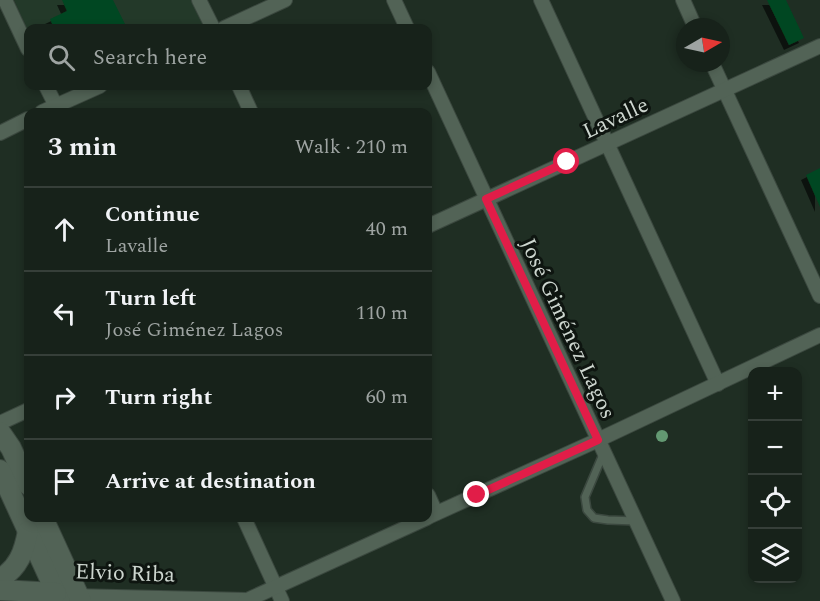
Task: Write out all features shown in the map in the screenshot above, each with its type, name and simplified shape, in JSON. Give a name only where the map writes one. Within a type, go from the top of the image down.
[{"type":"main road","points":[[0,432],[11,448],[24,476]]},
{"type":"main road","points":[[0,470],[27,531],[69,598]]},
{"type":"main road","points":[[44,522],[69,598]]},
{"type":"main road","points":[[0,579],[16,565],[25,546],[27,531]]},
{"type":"main road","name":"Elvio Riba","points":[[0,590],[69,598]]},
{"type":"street","points":[[5,0],[24,40]]},
{"type":"street","points":[[199,0],[211,24]]},
{"type":"street","points":[[233,24],[285,0]]},
{"type":"street","points":[[394,0],[405,24]]},
{"type":"street","points":[[541,0],[718,384]]},
{"type":"street","points":[[683,0],[691,18]]},
{"type":"street","name":"Lavalle","points":[[432,224],[820,46]]},
{"type":"street","points":[[716,72],[820,296]]},
{"type":"street","name":"José Giménez Lagos","points":[[432,81],[673,601]]},
{"type":"street","points":[[48,90],[57,108]]},
{"type":"street","points":[[60,108],[93,90]]},
{"type":"street","points":[[241,90],[249,108]]},
{"type":"street","points":[[0,133],[24,121]]},
{"type":"street","points":[[432,515],[601,446],[718,384],[820,335]]},
{"type":"street","points":[[0,423],[24,412]]},
{"type":"street","points":[[246,522],[282,601]]},
{"type":"street","points":[[247,600],[417,522]]},
{"type":"street","name":"Elvio Riba","points":[[69,598],[247,600]]},
{"type":"lane","points":[[601,446],[585,497],[587,510],[594,518],[636,521]]},
{"type":"shaded area","points":[[14,0],[191,0],[203,24],[25,24]]},
{"type":"building","points":[[62,0],[113,0],[125,24],[52,24],[50,19],[67,11]]},
{"type":"building","points":[[767,0],[786,0],[804,38],[789,45]]},
{"type":"building","points":[[820,168],[820,207],[806,175]]},
{"type":"route","points":[[477,495],[598,440],[486,199],[567,162]]}]
